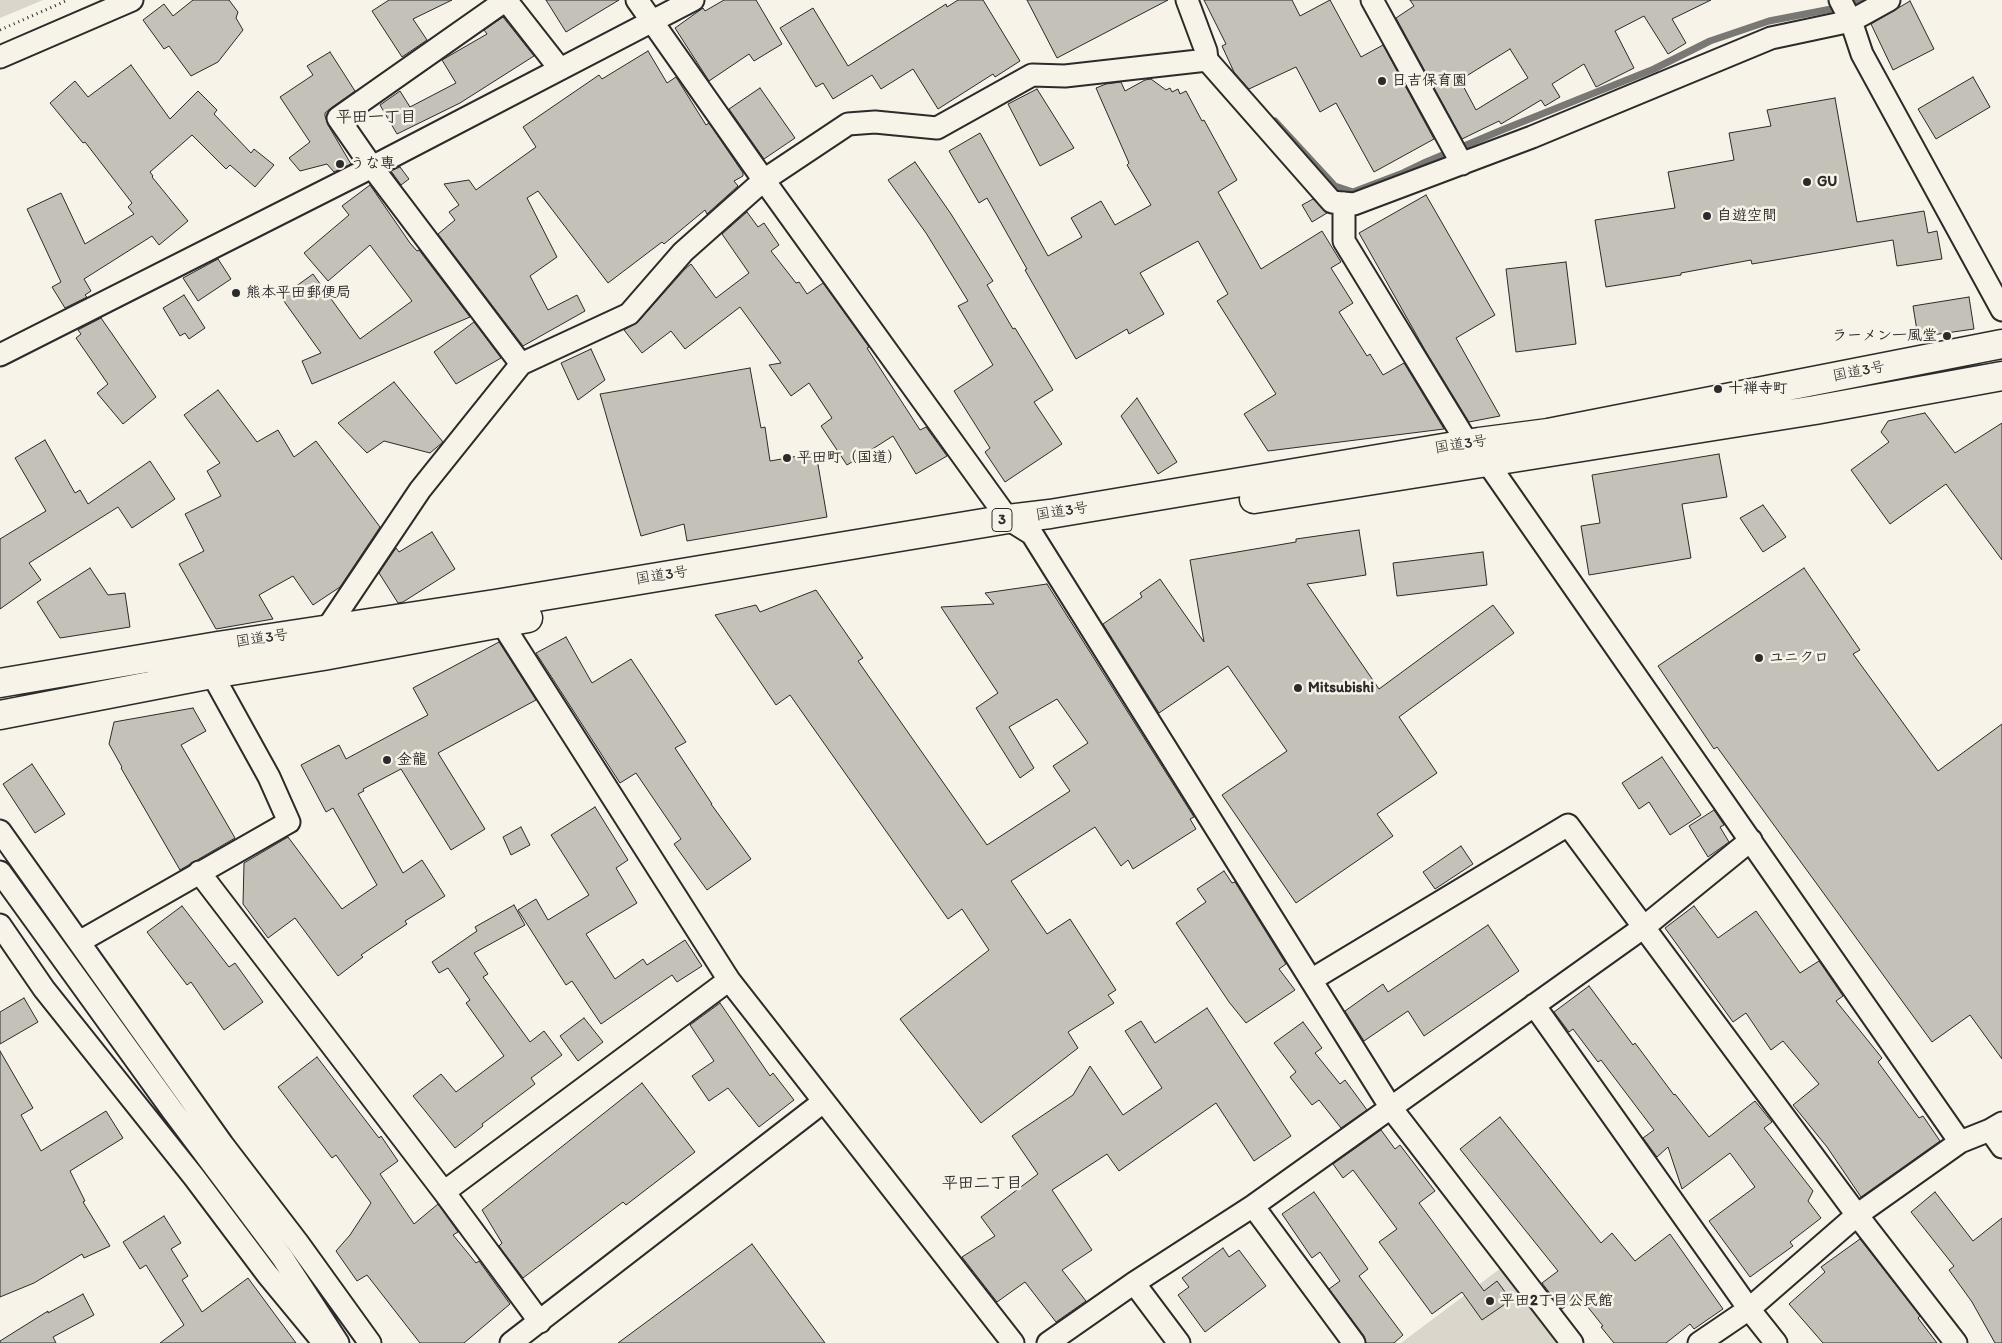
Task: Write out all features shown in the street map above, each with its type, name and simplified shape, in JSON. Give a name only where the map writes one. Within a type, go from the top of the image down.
[{"type":"highway","name":"国道3号","points":[[0,683],[218,646],[324,643],[501,622],[1032,534],[1478,453],[1548,432],[2002,344]]},
{"type":"highway","name":"国道3号","points":[[0,715],[212,674],[324,643],[504,602],[1008,519],[1478,453],[1815,410],[2002,376]]},
{"type":"street","points":[[0,57],[132,0]]},
{"type":"street","points":[[521,364],[372,167],[338,118],[506,0],[560,69]]},
{"type":"street","points":[[637,0],[1008,519],[1032,534],[1391,1108],[1572,1343]]},
{"type":"street","points":[[0,355],[372,167],[693,0]]},
{"type":"street","points":[[1187,0],[1206,51],[1207,60],[1332,202],[1354,204],[1541,133],[1772,38],[1851,21],[1888,0]]},
{"type":"street","points":[[1372,0],[1462,164]]},
{"type":"street","points":[[1840,0],[1851,21],[1862,54],[2002,310]]},
{"type":"street","points":[[324,643],[420,490],[521,364],[629,314],[683,252],[764,180],[848,124],[875,122],[937,128],[1032,75],[1065,76],[1207,60]]},
{"type":"street","points":[[1344,203],[1344,241],[1478,453],[1752,840],[1960,1142]]},
{"type":"street","points":[[501,622],[729,980],[1013,1343]]},
{"type":"street","points":[[79,942],[289,822],[269,777],[212,674]]},
{"type":"street","points":[[1311,980],[1568,824],[1857,1215],[1956,1343]]},
{"type":"street","points":[[0,831],[223,1145],[298,1243],[370,1343]]},
{"type":"street","points":[[1048,1343],[1134,1283],[1252,1206],[1391,1108],[1644,926],[1752,840]]},
{"type":"street","points":[[0,872],[172,1110],[282,1257],[338,1343]]},
{"type":"street","points":[[199,872],[444,1192],[540,1322]]},
{"type":"street","points":[[0,925],[44,989],[194,1177],[267,1274],[324,1343]]},
{"type":"street","points":[[444,1192],[729,980]]},
{"type":"street","points":[[1534,1005],[1749,1309],[1776,1343]]},
{"type":"street","points":[[511,1343],[823,1102]]},
{"type":"street","points":[[1699,1343],[1749,1309],[1857,1215],[1960,1142],[1998,1133]]},
{"type":"street","points":[[1252,1206],[1354,1343]]},
{"type":"street","points":[[282,1257],[359,1343]]},
{"type":"street","points":[[1134,1283],[1179,1343]]},
{"type":"path","points":[[0,30],[68,0]]},
{"type":"shaded area","points":[[0,0],[43,0],[0,18]]},
{"type":"shaded area","points":[[1509,1262],[1572,1343],[1401,1343]]},
{"type":"building","points":[[193,0],[229,0],[238,12],[236,18],[243,30],[218,62],[191,76],[169,46],[164,49],[143,20],[164,4],[173,16]]},
{"type":"building","points":[[389,0],[452,0],[413,19],[427,40],[402,57],[372,11]]},
{"type":"building","points":[[546,0],[619,0],[566,32]]},
{"type":"building","points":[[724,0],[756,0],[782,44],[754,61],[749,54],[709,81],[675,28],[703,8],[705,11]]},
{"type":"building","points":[[958,0],[983,0],[1020,61],[995,77],[993,74],[938,109],[913,69],[881,89],[872,75],[833,99],[823,83],[816,87],[780,28],[813,8],[848,66],[946,4],[947,7]]},
{"type":"building","points":[[1027,0],[1168,0],[1057,58]]},
{"type":"building","points":[[1204,0],[1292,0],[1300,16],[1330,0],[1361,57],[1383,45],[1434,139],[1374,172],[1336,103],[1320,112],[1296,67],[1249,89],[1234,72],[1222,46],[1226,44]]},
{"type":"building","points":[[1410,0],[1711,0],[1672,19],[1686,43],[1668,54],[1644,16],[1615,31],[1634,68],[1596,87],[1584,64],[1552,84],[1560,97],[1545,106],[1541,100],[1501,124],[1499,121],[1462,139],[1396,18],[1414,6]],"holes":[[[1510,49],[1528,78],[1476,110],[1460,80]]]},
{"type":"building","points":[[1910,1],[1934,49],[1893,70],[1871,24]]},
{"type":"building","points":[[503,17],[534,56],[460,103],[397,134],[380,105],[400,91],[410,107],[456,83],[442,60],[487,34],[484,30]]},
{"type":"building","points":[[648,51],[667,83],[676,77],[706,125],[709,123],[743,173],[743,176],[734,181],[738,186],[707,214],[705,210],[664,244],[662,242],[608,283],[538,191],[527,198],[557,257],[530,276],[548,310],[577,295],[585,311],[523,346],[438,234],[455,220],[449,212],[459,205],[444,184],[469,180],[476,190],[536,147],[523,127],[599,75],[602,79]]},
{"type":"building","points":[[330,52],[355,91],[325,113],[328,125],[351,164],[334,172],[327,164],[300,171],[289,158],[310,142],[280,97],[313,75],[307,66]]},
{"type":"building","points":[[131,65],[170,119],[198,91],[217,110],[214,114],[251,153],[254,149],[274,165],[255,187],[230,165],[226,169],[192,135],[150,172],[188,221],[159,245],[152,236],[84,279],[91,291],[85,295],[87,297],[65,308],[52,287],[61,282],[27,209],[61,193],[85,244],[134,214],[128,207],[132,203],[85,142],[83,143],[50,103],[75,81],[88,97]]},
{"type":"building","points":[[1973,77],[1990,107],[1936,139],[1918,109]]},
{"type":"building","points":[[1151,79],[1166,90],[1170,88],[1172,92],[1178,89],[1180,94],[1186,91],[1202,121],[1204,120],[1237,180],[1218,192],[1261,269],[1322,231],[1341,262],[1331,268],[1353,303],[1339,312],[1367,356],[1370,354],[1383,375],[1404,363],[1444,429],[1268,451],[1244,414],[1276,394],[1217,301],[1228,294],[1198,241],[1140,273],[1164,314],[1129,334],[1127,329],[1076,359],[1025,270],[1027,269],[987,198],[979,203],[949,151],[980,133],[1048,256],[1082,237],[1071,218],[1101,201],[1115,225],[1151,205],[1127,165],[1129,163],[1096,88],[1106,84],[1121,82],[1125,91],[1145,80]]},
{"type":"building","points":[[760,88],[795,138],[764,159],[729,109]]},
{"type":"building","points":[[1037,89],[1074,148],[1040,166],[1008,104]]},
{"type":"building","points":[[1835,98],[1857,222],[1924,211],[1928,233],[1937,231],[1942,259],[1897,266],[1893,240],[1752,264],[1751,260],[1681,273],[1681,275],[1606,287],[1595,220],[1675,208],[1668,172],[1734,160],[1729,133],[1771,126],[1767,110]]},
{"type":"building","points":[[915,162],[951,214],[993,281],[987,285],[1053,390],[1034,402],[1062,444],[1005,482],[985,452],[990,448],[954,391],[993,365],[958,306],[968,301],[926,233],[888,180]]},
{"type":"building","points":[[400,167],[409,179],[401,185],[391,171]]},
{"type":"building","points":[[370,185],[410,243],[417,251],[419,250],[470,317],[312,384],[302,361],[321,353],[281,297],[313,274],[360,339],[412,301],[370,245],[328,281],[304,253],[349,215],[342,206]]},
{"type":"building","points":[[1426,195],[1495,315],[1456,338],[1500,416],[1469,422],[1425,350],[1359,233]]},
{"type":"building","points":[[1313,199],[1327,213],[1312,222],[1302,205]]},
{"type":"building","points":[[747,212],[758,227],[764,223],[779,245],[771,251],[796,283],[799,282],[807,294],[823,283],[869,347],[867,348],[920,430],[926,427],[947,456],[916,474],[893,436],[847,465],[821,426],[832,418],[809,383],[791,396],[769,365],[781,363],[740,307],[685,349],[671,331],[642,353],[624,330],[638,322],[691,264],[716,298],[749,273],[722,234]]},
{"type":"building","points":[[218,259],[231,279],[198,301],[183,278]]},
{"type":"building","points":[[1566,262],[1576,344],[1516,352],[1506,269]]},
{"type":"building","points":[[184,295],[205,328],[189,339],[185,333],[180,336],[163,308]]},
{"type":"building","points":[[1969,297],[1974,329],[1918,337],[1913,306]]},
{"type":"building","points":[[101,318],[156,397],[123,424],[97,393],[108,384],[76,338],[81,334],[78,330]]},
{"type":"building","points":[[474,322],[501,358],[456,384],[434,352]]},
{"type":"building","points":[[591,349],[605,380],[578,400],[561,363]]},
{"type":"building","points":[[750,368],[761,428],[765,427],[770,461],[816,453],[827,517],[687,541],[684,524],[641,536],[600,394]]},
{"type":"building","points":[[394,382],[443,442],[430,453],[384,441],[367,453],[338,423]]},
{"type":"building","points":[[218,390],[257,442],[278,430],[294,457],[316,441],[380,527],[340,587],[313,605],[293,576],[259,595],[273,619],[216,629],[179,564],[204,551],[185,514],[221,496],[207,471],[220,463],[184,415]]},
{"type":"building","points":[[1137,398],[1177,462],[1158,474],[1121,416]]},
{"type":"building","points":[[1925,413],[1955,453],[2002,423],[2002,560],[1946,484],[1890,524],[1851,470],[1889,442],[1881,432],[1888,421]]},
{"type":"building","points":[[45,440],[75,493],[80,490],[88,504],[150,461],[175,499],[132,528],[118,507],[29,563],[41,580],[0,609],[0,539],[46,511],[15,458]]},
{"type":"building","points":[[1719,454],[1727,497],[1682,504],[1691,558],[1589,575],[1581,526],[1600,523],[1592,475]]},
{"type":"building","points":[[1763,505],[1786,537],[1763,552],[1740,518]]},
{"type":"building","points":[[1359,530],[1366,575],[1307,584],[1379,689],[1493,605],[1514,633],[1399,717],[1437,773],[1377,814],[1393,836],[1296,903],[1222,795],[1287,751],[1228,666],[1159,713],[1103,624],[1142,597],[1140,593],[1160,579],[1204,642],[1190,560],[1296,542],[1296,539]]},
{"type":"building","points":[[432,532],[455,569],[403,602],[398,603],[379,573],[396,548],[399,552]]},
{"type":"building","points":[[1483,552],[1487,585],[1397,596],[1393,563]]},
{"type":"building","points":[[90,568],[108,595],[125,593],[130,627],[60,638],[37,602]]},
{"type":"building","points":[[1804,568],[1860,650],[1853,654],[1938,771],[2002,724],[2002,1059],[1970,1015],[1932,1042],[1717,747],[1714,749],[1658,666]]},
{"type":"building","points":[[1047,584],[1194,817],[1190,819],[1196,829],[1133,869],[1128,860],[1121,866],[1095,827],[1011,881],[1047,934],[1070,919],[1116,990],[1108,995],[1114,1003],[1068,1032],[1078,1048],[981,1123],[900,1019],[989,950],[962,909],[948,919],[790,695],[776,705],[715,615],[756,605],[760,612],[816,590],[863,658],[858,661],[987,845],[1070,791],[1053,766],[1088,743],[1057,699],[1009,727],[1034,768],[1020,778],[976,708],[998,693],[941,607],[994,604],[985,593]]},
{"type":"building","points":[[566,637],[592,683],[631,659],[686,742],[675,748],[711,804],[751,859],[707,890],[674,844],[681,839],[636,773],[620,783],[536,653]]},
{"type":"building","points":[[499,642],[536,700],[438,753],[485,829],[451,850],[401,769],[363,789],[364,791],[358,794],[403,873],[422,860],[445,896],[405,921],[407,924],[361,955],[363,957],[338,976],[295,918],[268,938],[243,904],[244,863],[288,837],[342,909],[377,885],[333,808],[326,812],[301,765],[339,745],[346,759],[428,715],[413,688]]},
{"type":"building","points":[[193,708],[206,731],[181,745],[235,838],[180,870],[109,744],[114,722]]},
{"type":"building","points":[[1662,757],[1701,815],[1670,835],[1649,802],[1639,809],[1622,783]]},
{"type":"building","points":[[32,764],[65,814],[35,833],[3,784]]},
{"type":"building","points":[[595,807],[628,860],[616,868],[637,903],[586,934],[615,979],[643,959],[647,965],[685,940],[702,966],[677,982],[672,975],[601,1024],[572,981],[566,985],[518,910],[536,899],[548,920],[589,895],[551,835]]},
{"type":"building","points":[[1714,810],[1724,825],[1720,827],[1729,842],[1708,857],[1689,826]]},
{"type":"building","points":[[521,827],[530,845],[511,855],[503,837]]},
{"type":"building","points":[[1461,846],[1473,864],[1435,889],[1423,872]]},
{"type":"building","points":[[1224,871],[1232,883],[1235,882],[1286,964],[1279,969],[1295,990],[1246,1023],[1229,1002],[1176,923],[1206,902],[1197,889]]},
{"type":"building","points":[[514,905],[525,925],[474,953],[488,974],[483,977],[530,1042],[544,1031],[562,1055],[531,1078],[535,1084],[482,1124],[483,1126],[455,1148],[413,1096],[441,1074],[456,1092],[504,1056],[466,1003],[470,1000],[448,968],[439,973],[432,962],[477,931],[475,927]]},
{"type":"building","points":[[182,906],[229,967],[235,963],[263,1002],[224,1030],[191,982],[187,985],[147,932]]},
{"type":"building","points":[[1694,906],[1718,938],[1756,911],[1800,973],[1819,961],[1843,996],[1836,1001],[1882,1058],[1878,1062],[1919,1118],[1923,1116],[1940,1141],[1861,1197],[1827,1147],[1793,1105],[1819,1084],[1783,1041],[1771,1050],[1746,1013],[1733,1022],[1665,928]]},
{"type":"building","points":[[1488,925],[1519,971],[1424,1036],[1408,1011],[1364,1041],[1345,1011],[1383,984],[1388,992]]},
{"type":"building","points":[[1589,986],[1633,1045],[1635,1043],[1674,1095],[1709,1137],[1755,1101],[1772,1122],[1764,1128],[1813,1191],[1808,1201],[1821,1218],[1790,1242],[1793,1246],[1750,1277],[1709,1221],[1755,1187],[1730,1153],[1682,1189],[1668,1147],[1657,1157],[1643,1138],[1654,1130],[1601,1060],[1598,1062],[1573,1029],[1569,1032],[1554,1012]]},
{"type":"building","points":[[24,998],[38,1022],[0,1044],[0,1012]]},
{"type":"building","points":[[720,1003],[770,1076],[773,1073],[794,1100],[759,1127],[728,1088],[709,1101],[692,1076],[714,1061],[690,1025]]},
{"type":"building","points":[[1207,1008],[1291,1136],[1254,1161],[1216,1103],[1119,1171],[1107,1154],[1052,1190],[1092,1250],[1062,1270],[1086,1301],[1056,1322],[1025,1282],[997,1302],[962,1257],[995,1236],[981,1217],[1038,1174],[1012,1136],[1073,1095],[1090,1066],[1123,1115],[1162,1088],[1125,1031],[1141,1021],[1155,1043]]},
{"type":"building","points":[[584,1018],[603,1042],[578,1061],[560,1036]]},
{"type":"building","points":[[1303,1022],[1322,1048],[1315,1053],[1340,1084],[1345,1080],[1367,1110],[1341,1128],[1319,1100],[1312,1105],[1290,1077],[1296,1072],[1274,1043]]},
{"type":"building","points":[[0,1051],[33,1108],[21,1115],[41,1151],[106,1111],[123,1138],[70,1171],[85,1201],[83,1202],[110,1246],[84,1258],[82,1254],[34,1283],[0,1297]]},
{"type":"building","points":[[317,1057],[379,1138],[381,1136],[398,1161],[380,1174],[414,1224],[438,1204],[458,1232],[453,1235],[476,1263],[479,1261],[510,1304],[464,1343],[420,1343],[367,1275],[357,1281],[336,1251],[350,1235],[371,1203],[336,1155],[332,1158],[278,1087]]},
{"type":"building","points":[[642,1083],[695,1152],[626,1205],[623,1202],[523,1278],[499,1246],[502,1243],[482,1210]]},
{"type":"building","points":[[1500,1117],[1601,1243],[1612,1233],[1635,1261],[1670,1234],[1723,1309],[1694,1329],[1690,1324],[1666,1343],[1614,1343],[1579,1296],[1562,1309],[1542,1283],[1558,1271],[1460,1149]]},
{"type":"building","points":[[1381,1130],[1395,1149],[1400,1145],[1435,1191],[1419,1203],[1484,1291],[1497,1281],[1511,1300],[1482,1320],[1462,1292],[1432,1314],[1379,1242],[1397,1229],[1353,1170],[1343,1178],[1333,1164]]},
{"type":"building","points":[[1314,1192],[1368,1269],[1359,1276],[1403,1335],[1394,1343],[1366,1343],[1364,1336],[1329,1289],[1340,1281],[1320,1252],[1312,1258],[1282,1214]]},
{"type":"building","points":[[1935,1192],[1973,1241],[2002,1218],[2002,1343],[1995,1343],[1972,1302],[1949,1270],[1954,1266],[1911,1212]]},
{"type":"building","points":[[164,1216],[181,1243],[171,1249],[188,1276],[182,1280],[202,1312],[248,1278],[296,1343],[160,1343],[184,1325],[146,1265],[140,1269],[123,1242]]},
{"type":"building","points":[[1860,1239],[1920,1316],[1918,1318],[1937,1343],[1823,1343],[1789,1304],[1825,1272],[1821,1267]]},
{"type":"building","points":[[752,1244],[825,1343],[618,1343]]},
{"type":"building","points":[[1223,1248],[1229,1257],[1239,1250],[1266,1286],[1205,1332],[1178,1295],[1189,1287],[1182,1278]]},
{"type":"building","points":[[83,1294],[94,1315],[53,1337],[56,1343],[0,1343],[0,1341],[48,1311],[48,1313]]},
{"type":"waterway","points":[[1275,121],[1335,186],[1353,192],[1654,69],[1710,41],[1769,21],[1852,5],[1863,0]]},
{"type":"place","name":"日吉保育園","points":[[1382,81]]},
{"type":"place","name":"うな専","points":[[340,164]]},
{"type":"place","name":"GU","points":[[1807,182]]},
{"type":"place","name":"自遊空間","points":[[1707,216]]},
{"type":"place","name":"熊本平田郵便局","points":[[236,293]]},
{"type":"place","name":"ラーメン一風堂","points":[[1947,336]]},
{"type":"place","name":"十禅寺町","points":[[1718,389]]},
{"type":"place","name":"平田町（国道）","points":[[787,458]]},
{"type":"place","name":"ユニクロ","points":[[1759,658]]},
{"type":"place","name":"Mitsubishi","points":[[1298,688]]},
{"type":"place","name":"金龍","points":[[387,760]]},
{"type":"place","name":"平田2丁目公民館","points":[[1490,1301]]},
{"type":"district","name":"平田一丁目","points":[[376,118]]},
{"type":"district","name":"平田二丁目","points":[[982,1184]]}]
